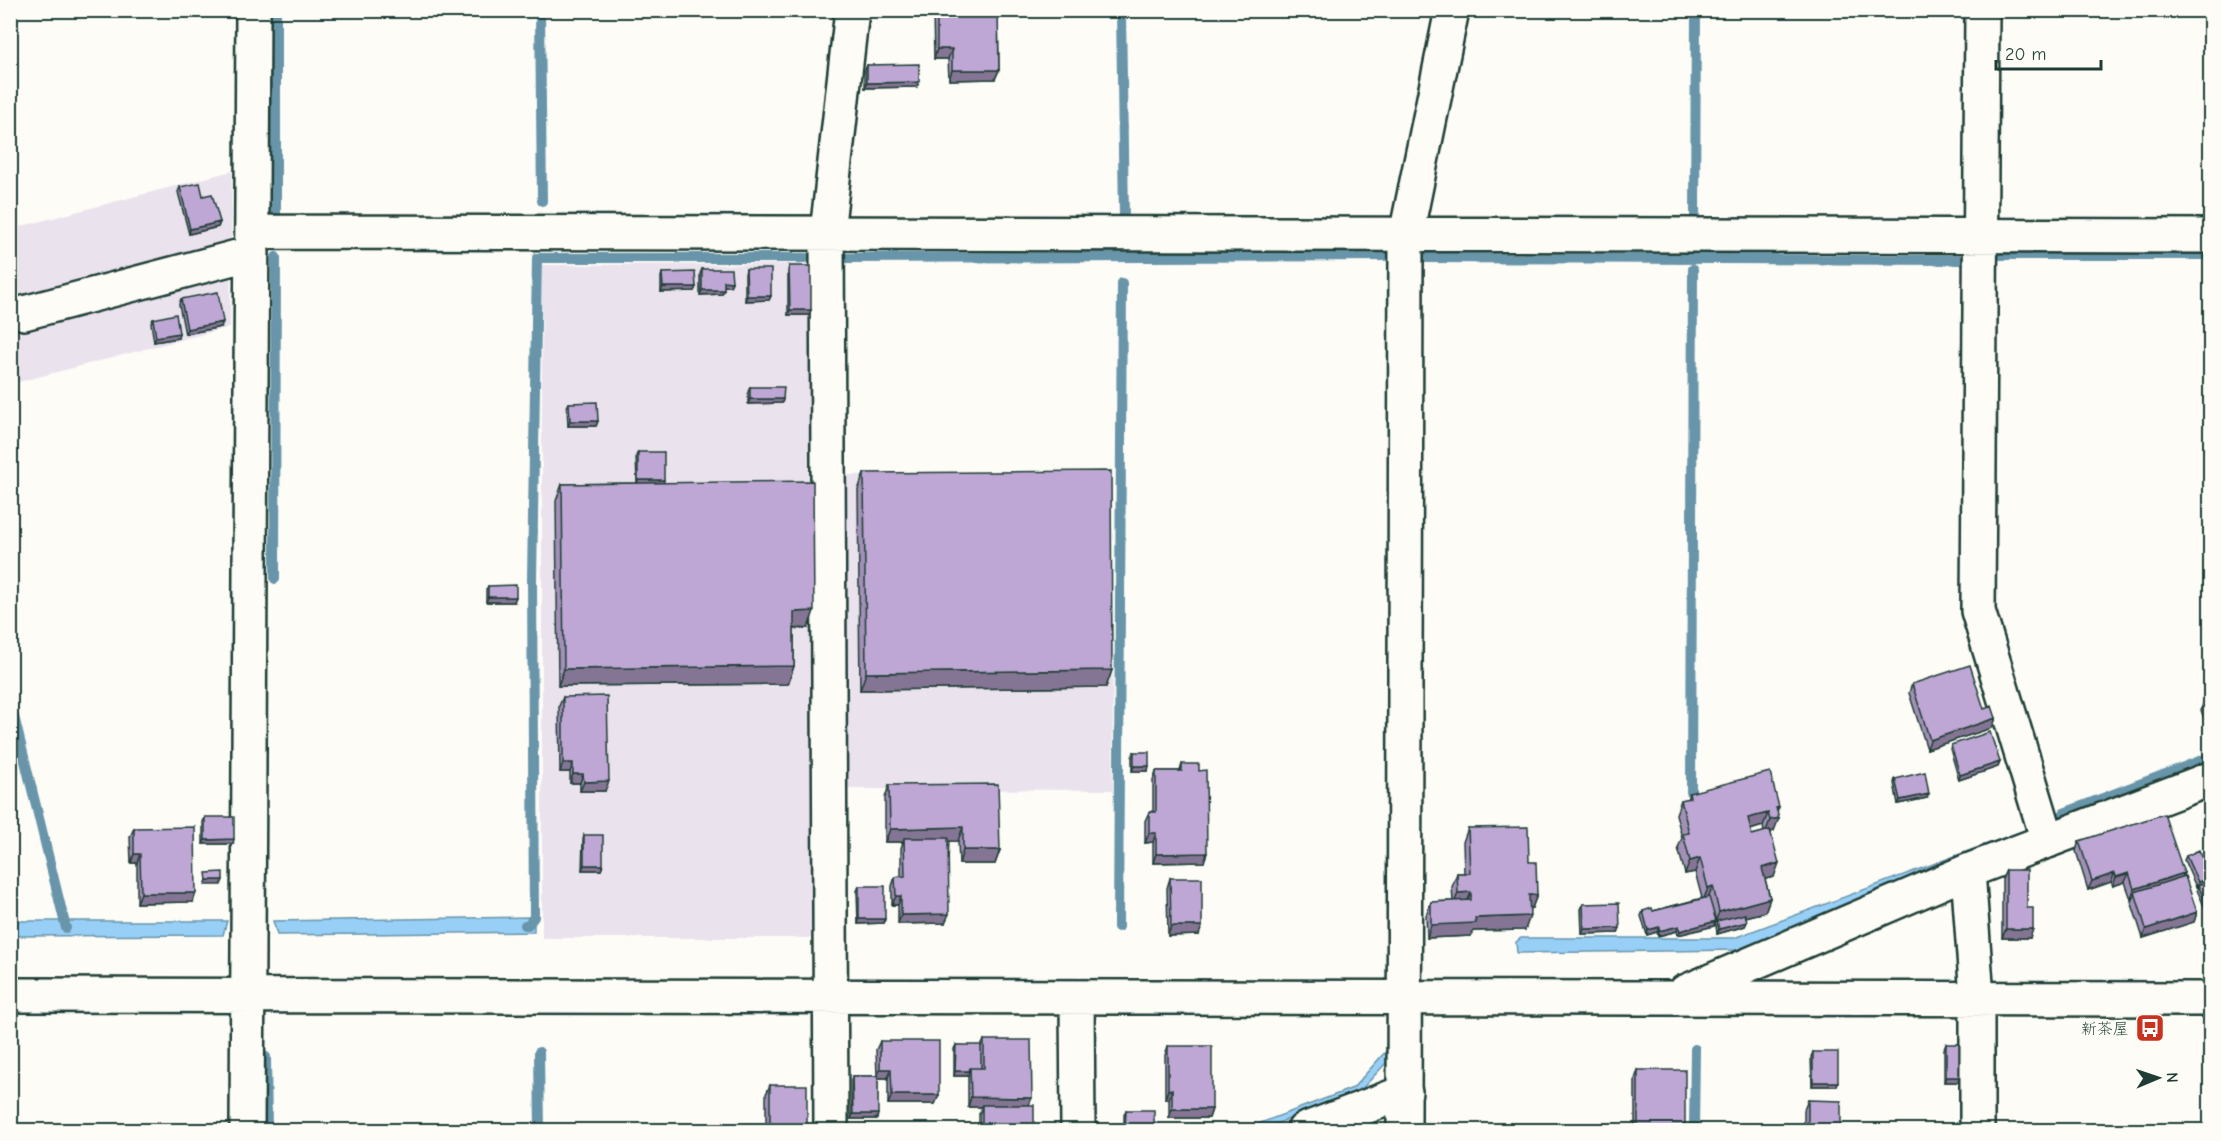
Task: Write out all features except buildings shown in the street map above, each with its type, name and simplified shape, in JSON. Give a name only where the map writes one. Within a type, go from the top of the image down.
[{"type":"street","points":[[247,1131],[253,10]]},
{"type":"street","points":[[831,1131],[827,233],[852,10]]},
{"type":"street","points":[[1404,1131],[1406,234],[1452,10]]},
{"type":"street","points":[[1983,10],[1978,611],[2048,841]]},
{"type":"street","points":[[24,313],[252,243],[827,233],[2211,236]]},
{"type":"street","points":[[1673,997],[1968,871],[2211,779]]},
{"type":"street","points":[[1968,871],[1977,998],[1977,1131]]},
{"type":"street","points":[[10,995],[2211,999]]},
{"type":"street","points":[[1077,997],[1078,1131]]},
{"type":"street","points":[[1304,1131],[1405,1092]]},
{"type":"shaded area","points":[[232,171],[230,327],[11,384],[11,229]]},
{"type":"shaded area","points":[[812,264],[811,938],[542,938],[542,265]]},
{"type":"shaded area","points":[[1112,474],[1113,790],[845,789],[841,475]]},
{"type":"water","points":[[2030,828],[2032,837],[1738,950],[1517,953],[1516,942],[1521,938],[1734,938]]},
{"type":"water","points":[[534,917],[534,932],[277,935],[273,921]]},
{"type":"water","points":[[10,921],[227,921],[223,935],[11,936]]},
{"type":"water","points":[[1388,1049],[1387,1062],[1359,1092],[1260,1130],[1242,1130],[1353,1088]]},
{"type":"waterway","points":[[276,10],[276,215]]},
{"type":"waterway","points":[[540,10],[542,201]]},
{"type":"waterway","points":[[1121,10],[1124,218]]},
{"type":"waterway","points":[[1695,217],[1696,10]]},
{"type":"waterway","points":[[2000,255],[2210,255]]},
{"type":"waterway","points":[[846,258],[1392,256]]},
{"type":"waterway","points":[[275,579],[276,257]]},
{"type":"waterway","points":[[525,925],[528,925],[534,917],[532,581],[537,258],[806,258]]},
{"type":"waterway","points":[[1422,258],[1964,260]]},
{"type":"waterway","points":[[1691,792],[1693,269]]},
{"type":"waterway","points":[[1118,927],[1122,283]]},
{"type":"waterway","points":[[10,700],[66,928]]},
{"type":"waterway","points":[[2064,813],[2210,757]]},
{"type":"waterway","points":[[1694,1130],[1695,1049]]},
{"type":"waterway","points":[[539,1052],[540,1130]]},
{"type":"waterway","points":[[266,1057],[267,1130]]},
{"type":"place","name":"新茶屋","points":[[2150,1028]]}]
